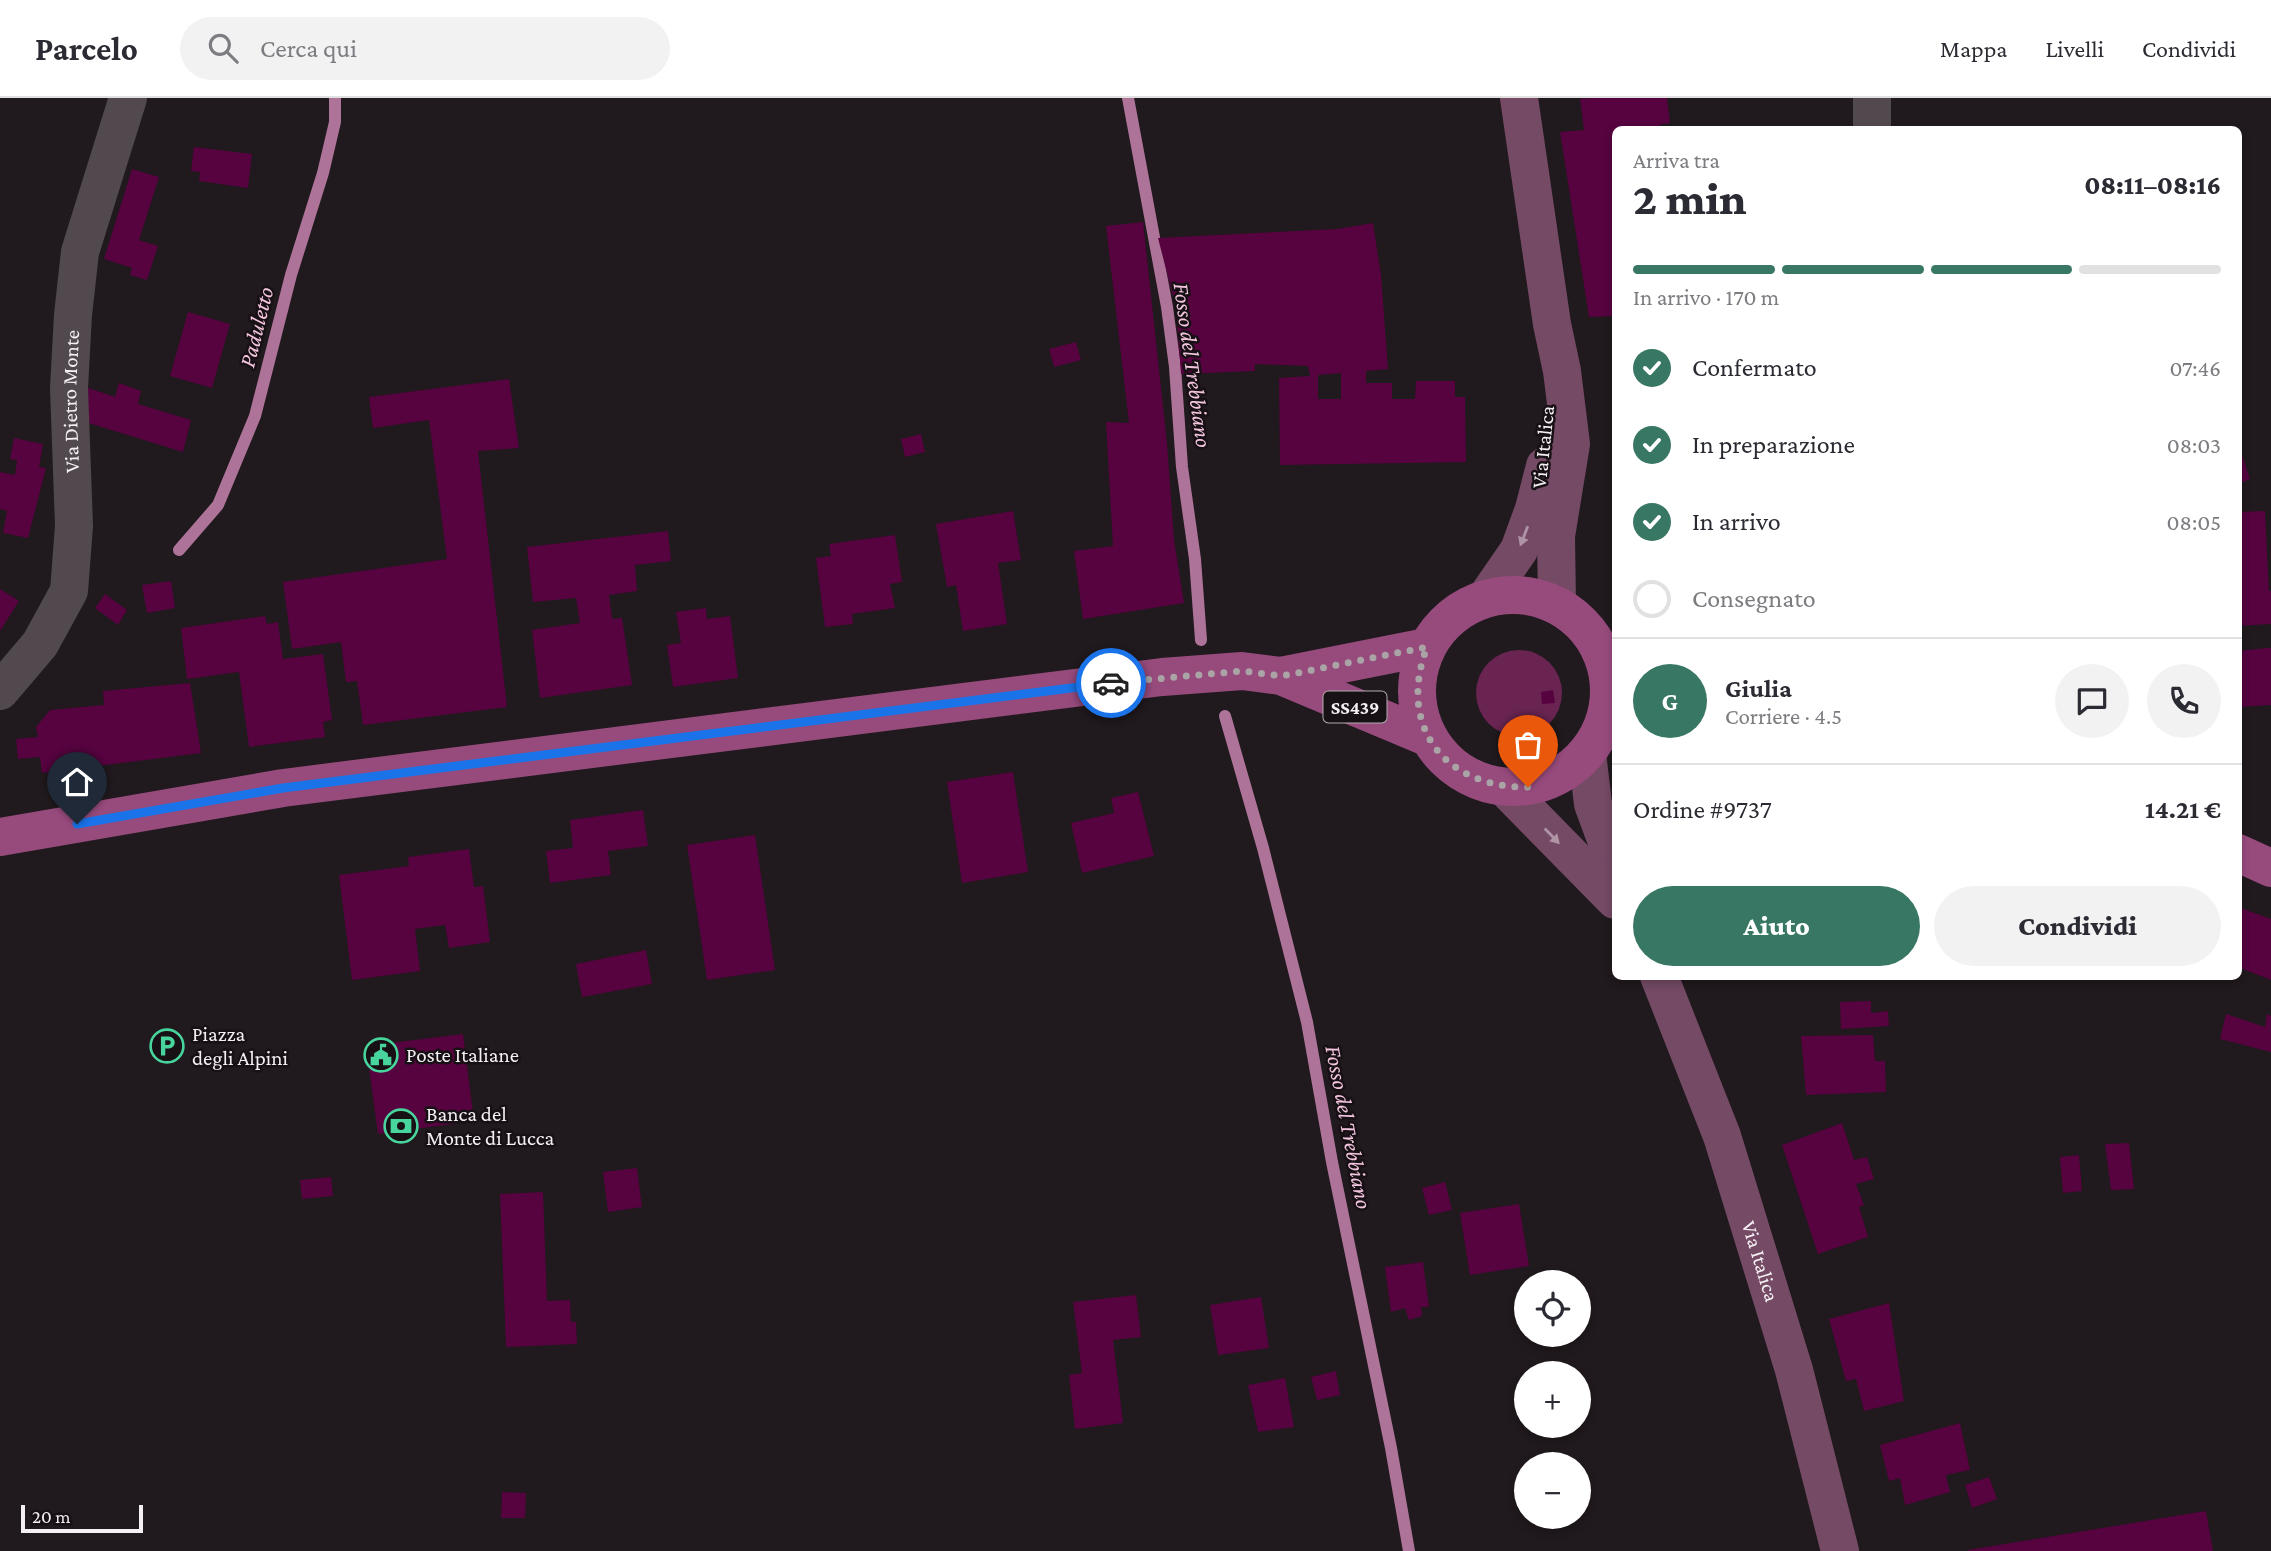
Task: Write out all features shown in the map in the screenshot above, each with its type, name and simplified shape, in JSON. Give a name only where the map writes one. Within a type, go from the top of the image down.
[{"type":"main road","name":"Via Italica","points":[[1519,98],[1571,444],[1556,536],[1557,604]]},
{"type":"main road","name":"Via Italica","points":[[1486,598],[1519,550],[1544,475],[1552,324]]},
{"type":"main road","name":"SS439","points":[[1522,594],[1557,604],[1603,635],[1603,654],[1609,678],[1609,702],[1602,731],[1570,769],[1550,780],[1528,787],[1504,787],[1474,779],[1448,762],[1429,738],[1420,716],[1417,693],[1419,669],[1427,647],[1452,617],[1486,598],[1522,594]]},
{"type":"main road","name":"SS439","points":[[1282,676],[1427,647]]},
{"type":"main road","name":"SS439","points":[[0,837],[310,784],[1162,677],[1242,671],[1282,676],[1429,738]]},
{"type":"main road","points":[[1602,731],[1593,804],[1612,855]]},
{"type":"main road","points":[[1504,787],[1612,897]]},
{"type":"main road","points":[[2242,855],[2271,868]]},
{"type":"main road","name":"Via Italica","points":[[1661,980],[1722,1136],[1794,1370],[1840,1551]]},
{"type":"street","name":"Via Dietro Monte","points":[[0,691],[40,644],[69,591],[74,526],[69,388],[80,252],[128,98]]},
{"type":"street","points":[[1871,126],[1872,98]]},
{"type":"shaded area","points":[[1519,650],[1543,657],[1555,669],[1562,693],[1555,717],[1543,729],[1519,736],[1495,729],[1483,717],[1476,693],[1483,669],[1495,657]]},
{"type":"building","points":[[1667,98],[1670,123],[1659,126],[1612,126],[1612,316],[1589,317],[1560,132],[1584,130],[1580,99]]},
{"type":"building","points":[[194,147],[252,154],[248,188],[199,181],[200,172],[191,171]]},
{"type":"building","points":[[132,169],[159,177],[139,240],[158,246],[147,280],[130,275],[132,268],[104,259]]},
{"type":"building","points":[[1143,222],[1167,443],[1174,540],[1184,603],[1083,619],[1074,551],[1113,546],[1106,422],[1129,423],[1106,226]]},
{"type":"building","points":[[1373,223],[1381,275],[1388,369],[1366,371],[1366,383],[1392,383],[1392,399],[1415,399],[1416,381],[1455,381],[1455,397],[1465,397],[1466,462],[1280,465],[1279,378],[1310,376],[1308,366],[1255,364],[1255,371],[1181,374],[1176,308],[1158,238],[1337,229]],"holes":[[[1341,373],[1341,399],[1318,399],[1318,375]]]},
{"type":"building","points":[[188,312],[230,324],[212,388],[170,376]]},
{"type":"building","points":[[1076,342],[1081,360],[1054,367],[1049,349]]},
{"type":"building","points":[[509,379],[519,448],[478,451],[507,707],[363,725],[357,681],[346,682],[341,642],[292,649],[283,582],[447,559],[429,420],[373,428],[369,397]]},
{"type":"building","points":[[119,383],[141,391],[138,404],[191,420],[183,452],[82,421],[80,385],[115,397]]},
{"type":"building","points":[[921,434],[925,452],[905,457],[901,439]]},
{"type":"building","points":[[14,438],[43,444],[39,467],[46,468],[28,538],[3,533],[7,511],[0,509],[0,472],[15,475],[17,460],[10,459]]},
{"type":"building","points":[[2242,455],[2250,479],[2242,482]]},
{"type":"building","points":[[1013,511],[1021,560],[998,563],[1007,624],[963,631],[956,585],[947,587],[936,524]]},
{"type":"building","points":[[2265,511],[2271,624],[2242,626],[2242,512]]},
{"type":"building","points":[[668,531],[671,561],[635,565],[637,591],[609,595],[612,619],[622,618],[632,685],[540,698],[532,630],[580,623],[576,598],[533,602],[527,547]]},
{"type":"building","points":[[895,535],[902,582],[890,584],[895,608],[852,614],[853,624],[825,627],[816,558],[831,556],[829,544]]},
{"type":"building","points":[[171,581],[175,608],[147,613],[142,585]]},
{"type":"building","points":[[0,589],[19,601],[0,631]]},
{"type":"building","points":[[105,594],[127,610],[118,625],[95,608]]},
{"type":"building","points":[[706,608],[707,619],[730,616],[738,678],[673,687],[667,645],[681,643],[676,612]]},
{"type":"building","points":[[265,616],[267,624],[278,622],[283,659],[323,654],[332,720],[323,722],[325,737],[249,747],[239,672],[187,679],[181,628]]},
{"type":"building","points":[[2271,648],[2271,705],[2242,707],[2242,651]]},
{"type":"building","points":[[190,683],[201,753],[42,773],[40,757],[18,759],[16,739],[38,737],[36,727],[50,710],[104,705],[103,691]]},
{"type":"building","points":[[1553,690],[1555,703],[1542,704],[1541,692]]},
{"type":"building","points":[[1013,772],[1028,872],[962,883],[947,782]]},
{"type":"building","points":[[1138,792],[1154,856],[1082,873],[1071,823],[1114,813],[1111,798]]},
{"type":"building","points":[[643,810],[648,846],[608,851],[611,875],[550,883],[546,851],[573,848],[570,820]]},
{"type":"building","points":[[755,835],[775,970],[707,980],[687,845]]},
{"type":"building","points":[[469,849],[474,887],[483,886],[490,942],[449,948],[445,925],[415,929],[420,971],[352,980],[339,875],[409,866],[408,857]]},
{"type":"building","points":[[2242,908],[2271,919],[2271,980],[2242,969]]},
{"type":"building","points":[[646,950],[652,984],[582,997],[576,964]]},
{"type":"building","points":[[1871,1001],[1871,1013],[1888,1011],[1889,1026],[1841,1029],[1840,1002]]},
{"type":"building","points":[[2226,1014],[2265,1027],[2267,1014],[2271,1016],[2271,1052],[2220,1039]]},
{"type":"building","points":[[463,1034],[474,1121],[378,1134],[366,1046]]},
{"type":"building","points":[[1873,1035],[1875,1061],[1885,1061],[1886,1092],[1806,1095],[1801,1036]]},
{"type":"building","points":[[1842,1123],[1854,1160],[1867,1157],[1874,1179],[1856,1184],[1864,1205],[1859,1207],[1868,1237],[1818,1254],[1782,1145]]},
{"type":"building","points":[[2129,1143],[2134,1189],[2111,1190],[2105,1144]]},
{"type":"building","points":[[2079,1155],[2082,1191],[2063,1193],[2060,1157]]},
{"type":"building","points":[[637,1168],[642,1207],[608,1212],[603,1172]]},
{"type":"building","points":[[331,1177],[333,1196],[302,1199],[300,1180]]},
{"type":"building","points":[[1445,1182],[1452,1210],[1429,1215],[1422,1188]]},
{"type":"building","points":[[543,1192],[547,1301],[570,1300],[571,1322],[576,1322],[577,1344],[506,1347],[500,1194]]},
{"type":"building","points":[[1519,1204],[1529,1266],[1470,1275],[1460,1213]]},
{"type":"building","points":[[1423,1262],[1429,1307],[1421,1307],[1422,1316],[1409,1320],[1405,1308],[1391,1312],[1385,1267]]},
{"type":"building","points":[[1136,1295],[1141,1337],[1113,1340],[1123,1423],[1075,1429],[1069,1375],[1082,1373],[1073,1302]]},
{"type":"building","points":[[1261,1297],[1269,1348],[1218,1355],[1210,1305]]},
{"type":"building","points":[[1889,1303],[1904,1401],[1864,1411],[1856,1379],[1846,1381],[1829,1319]]},
{"type":"building","points":[[1336,1371],[1340,1395],[1317,1400],[1311,1377]]},
{"type":"building","points":[[1285,1378],[1294,1427],[1258,1432],[1248,1385]]},
{"type":"building","points":[[1960,1423],[1970,1470],[1946,1475],[1950,1492],[1905,1505],[1900,1478],[1889,1481],[1880,1445]]},
{"type":"building","points":[[1989,1477],[1997,1499],[1972,1508],[1965,1485]]},
{"type":"building","points":[[502,1492],[526,1493],[525,1518],[501,1518]]},
{"type":"building","points":[[2206,1511],[2213,1551],[1968,1551],[1968,1550]]},
{"type":"waterway","name":"Paduletto","points":[[179,550],[218,505],[255,416],[291,275],[323,173],[335,122],[335,98]]},
{"type":"waterway","name":"Fosso del Trebbiano","points":[[1128,98],[1167,307],[1175,367],[1182,467],[1195,559],[1201,640]]},
{"type":"waterway","name":"Fosso del Trebbiano","points":[[1225,716],[1263,848],[1307,1022],[1409,1551]]},
{"type":"way so far","points":[[1111,683],[1242,671],[1282,676],[1427,647],[1419,669],[1417,693],[1420,716],[1429,738],[1448,762],[1474,779],[1504,787],[1528,787]]},
{"type":"place","name":"Piazza degli Alpini","points":[[167,1046]]},
{"type":"place","name":"Poste Italiane","points":[[381,1055]]},
{"type":"place","name":"Banca del Monte di Lucca","points":[[401,1126]]},
{"type":"route","points":[[77,824],[283,788],[1111,683]]}]
